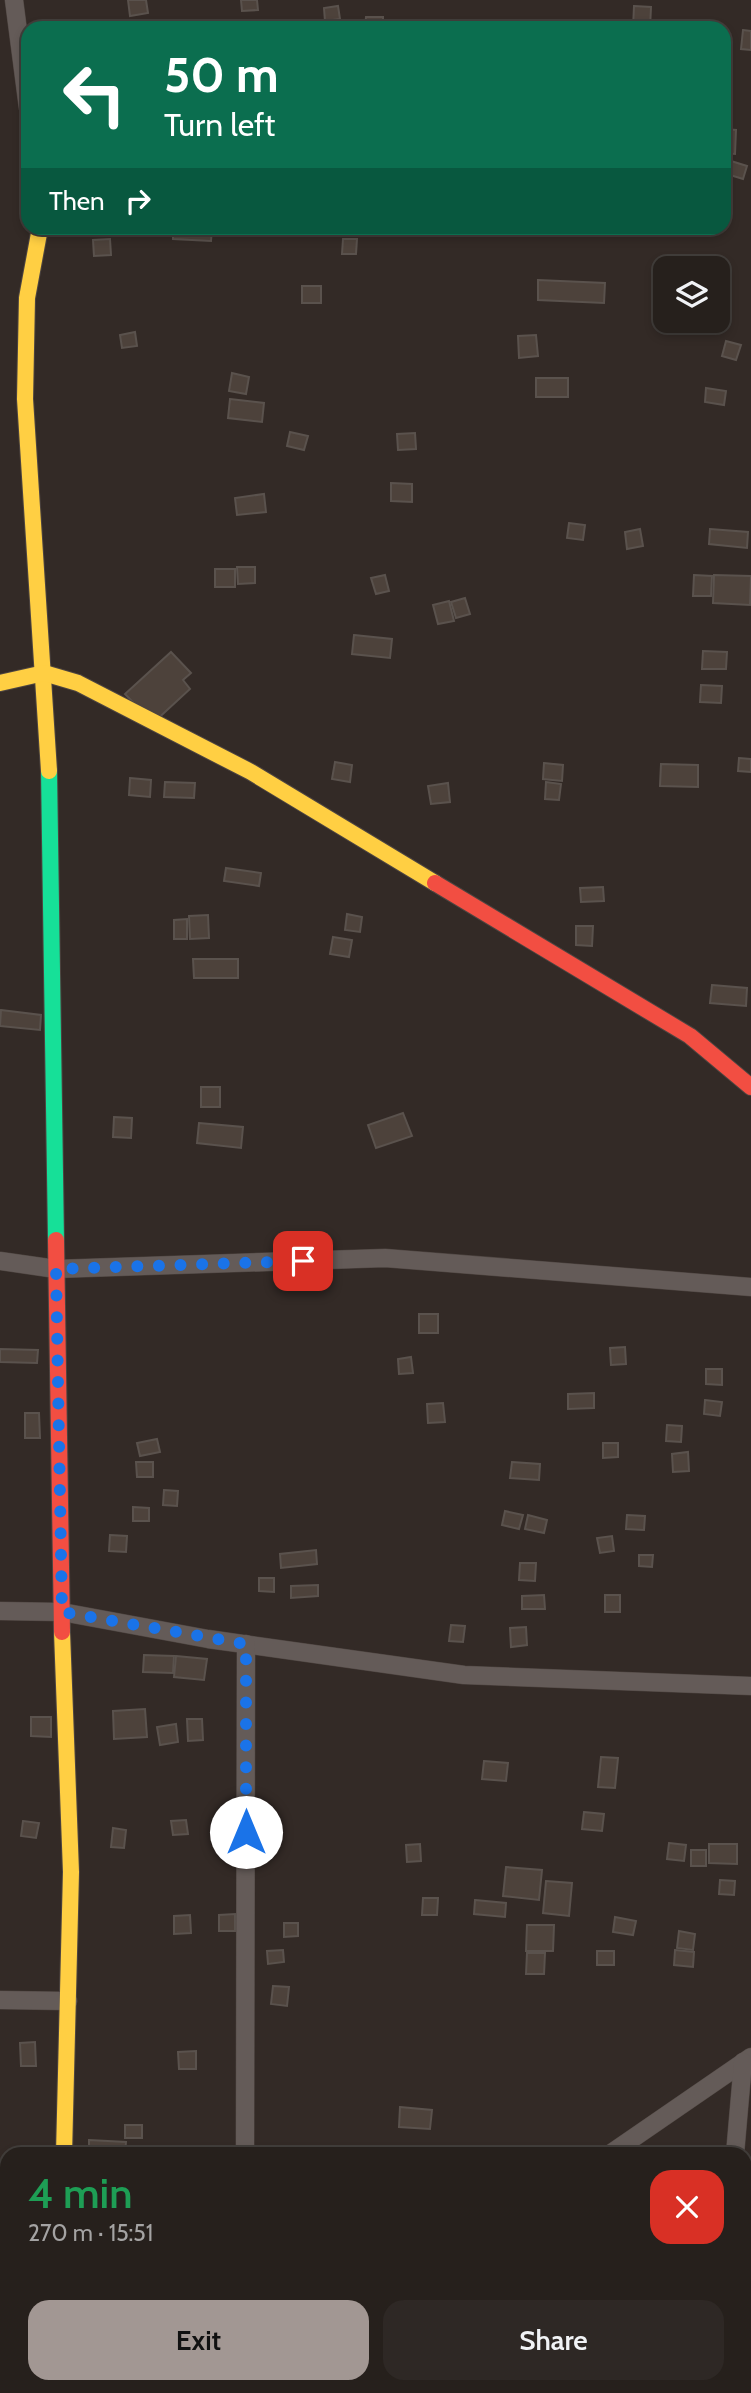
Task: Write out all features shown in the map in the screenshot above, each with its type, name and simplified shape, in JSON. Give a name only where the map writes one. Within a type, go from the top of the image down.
[{"type":"street","points":[[14,0],[21,54]]},
{"type":"street","points":[[39,235],[27,298],[25,399],[51,800],[62,1612],[71,1872],[64,2147]]},
{"type":"street","points":[[0,683],[44,673],[78,683],[251,772],[690,1036],[751,1087]]},
{"type":"street","points":[[0,1261],[56,1269],[385,1258],[751,1287]]},
{"type":"street","points":[[0,1611],[62,1612],[246,1644],[464,1675],[751,1686]]},
{"type":"street","points":[[246,1644],[246,2147]]},
{"type":"street","points":[[0,2000],[68,2001]]},
{"type":"street","points":[[620,2147],[747,2060]]},
{"type":"street","points":[[735,2147],[747,2060]]},
{"type":"building","points":[[128,0],[146,0],[148,13],[130,16]]},
{"type":"building","points":[[241,0],[257,0],[258,10],[242,11]]},
{"type":"building","points":[[338,6],[340,19],[325,21],[324,8]]},
{"type":"building","points":[[634,6],[651,7],[650,21],[633,21]]},
{"type":"building","points":[[366,17],[383,17],[383,21],[366,21]]},
{"type":"building","points":[[743,30],[751,31],[751,50],[741,49]]},
{"type":"building","points":[[731,130],[736,130],[735,154],[731,154]]},
{"type":"building","points":[[731,161],[747,166],[743,179],[731,175]]},
{"type":"building","points":[[173,235],[211,235],[211,241],[173,239]]},
{"type":"building","points":[[110,239],[111,255],[94,256],[93,240]]},
{"type":"building","points":[[343,239],[357,239],[356,254],[342,254]]},
{"type":"building","points":[[538,280],[605,283],[604,303],[538,300]]},
{"type":"building","points":[[302,286],[321,286],[321,303],[302,303]]},
{"type":"building","points":[[135,332],[137,346],[122,348],[120,335]]},
{"type":"building","points":[[536,335],[538,356],[519,358],[518,336]]},
{"type":"building","points":[[726,341],[741,345],[736,360],[722,356]]},
{"type":"building","points":[[232,373],[249,377],[246,394],[229,391]]},
{"type":"building","points":[[536,378],[568,378],[568,397],[536,397]]},
{"type":"building","points":[[706,388],[726,391],[724,405],[705,402]]},
{"type":"building","points":[[230,399],[264,403],[262,422],[228,418]]},
{"type":"building","points":[[290,432],[308,436],[304,450],[287,446]]},
{"type":"building","points":[[415,433],[416,449],[398,450],[397,434]]},
{"type":"building","points":[[391,483],[412,484],[412,502],[391,501]]},
{"type":"building","points":[[264,494],[266,512],[237,515],[235,498]]},
{"type":"building","points":[[569,523],[585,525],[583,540],[567,538]]},
{"type":"building","points":[[640,529],[643,546],[627,549],[625,532]]},
{"type":"building","points":[[710,529],[748,532],[747,548],[709,544]]},
{"type":"building","points":[[237,567],[255,567],[255,583],[238,584]]},
{"type":"building","points":[[215,569],[235,569],[235,587],[215,587]]},
{"type":"building","points":[[385,575],[389,591],[376,594],[371,578]]},
{"type":"building","points":[[694,575],[712,576],[711,596],[693,596]]},
{"type":"building","points":[[714,575],[751,576],[750,605],[713,603]]},
{"type":"building","points":[[465,598],[470,614],[456,618],[451,602]]},
{"type":"building","points":[[449,601],[454,621],[438,624],[433,605]]},
{"type":"building","points":[[354,635],[392,639],[390,658],[352,654]]},
{"type":"building","points":[[703,651],[727,652],[726,669],[702,669]]},
{"type":"building","points":[[171,652],[191,673],[183,680],[190,689],[153,723],[125,694]]},
{"type":"building","points":[[701,685],[722,686],[721,703],[700,702]]},
{"type":"building","points":[[739,758],[751,759],[751,772],[738,771]]},
{"type":"building","points":[[335,762],[352,765],[350,782],[332,779]]},
{"type":"building","points":[[544,763],[563,765],[562,781],[543,779]]},
{"type":"building","points":[[661,764],[698,765],[698,787],[660,786]]},
{"type":"building","points":[[130,778],[151,780],[150,797],[129,795]]},
{"type":"building","points":[[165,782],[195,783],[194,798],[164,797]]},
{"type":"building","points":[[546,782],[561,784],[559,800],[545,799]]},
{"type":"building","points":[[448,783],[450,802],[431,804],[428,786]]},
{"type":"building","points":[[226,868],[261,873],[259,886],[224,881]]},
{"type":"building","points":[[603,887],[604,901],[581,902],[580,888]]},
{"type":"building","points":[[347,914],[362,917],[360,932],[345,930]]},
{"type":"building","points":[[208,915],[209,938],[190,939],[189,916]]},
{"type":"building","points":[[187,919],[187,939],[174,939],[174,920]]},
{"type":"building","points":[[576,926],[593,926],[592,946],[576,945]]},
{"type":"building","points":[[333,937],[352,940],[349,957],[330,954]]},
{"type":"building","points":[[193,959],[238,959],[238,978],[194,978]]},
{"type":"building","points":[[712,985],[747,988],[746,1006],[710,1003]]},
{"type":"building","points":[[1,1010],[41,1015],[40,1030],[0,1026]]},
{"type":"building","points":[[201,1087],[220,1087],[220,1107],[201,1107]]},
{"type":"building","points":[[403,1113],[412,1136],[376,1148],[368,1125]]},
{"type":"building","points":[[114,1117],[132,1118],[131,1138],[113,1137]]},
{"type":"building","points":[[199,1123],[243,1127],[241,1148],[197,1143]]},
{"type":"building","points":[[419,1314],[438,1314],[438,1333],[419,1333]]},
{"type":"building","points":[[625,1347],[626,1364],[611,1365],[610,1348]]},
{"type":"building","points":[[0,1349],[38,1350],[37,1363],[0,1362]]},
{"type":"building","points":[[411,1357],[413,1373],[399,1374],[398,1359]]},
{"type":"building","points":[[706,1369],[722,1369],[722,1385],[706,1384]]},
{"type":"building","points":[[594,1393],[594,1408],[568,1409],[568,1394]]},
{"type":"building","points":[[705,1400],[722,1402],[720,1416],[704,1414]]},
{"type":"building","points":[[443,1403],[445,1422],[428,1423],[427,1404]]},
{"type":"building","points":[[25,1413],[39,1413],[40,1438],[25,1438]]},
{"type":"building","points":[[667,1425],[682,1426],[681,1442],[666,1441]]},
{"type":"building","points":[[157,1439],[160,1452],[140,1456],[137,1443]]},
{"type":"building","points":[[603,1443],[618,1443],[618,1457],[603,1458]]},
{"type":"building","points":[[688,1452],[689,1471],[673,1472],[672,1454]]},
{"type":"building","points":[[136,1462],[153,1462],[153,1477],[137,1477]]},
{"type":"building","points":[[512,1462],[540,1464],[539,1480],[510,1478]]},
{"type":"building","points":[[164,1490],[178,1491],[177,1506],[163,1505]]},
{"type":"building","points":[[133,1507],[149,1508],[149,1521],[133,1521]]},
{"type":"building","points":[[505,1511],[523,1515],[519,1529],[502,1525]]},
{"type":"building","points":[[528,1515],[547,1520],[544,1533],[525,1529]]},
{"type":"building","points":[[627,1515],[645,1516],[644,1530],[626,1529]]},
{"type":"building","points":[[110,1535],[127,1536],[126,1552],[109,1551]]},
{"type":"building","points":[[612,1536],[614,1551],[600,1553],[597,1538]]},
{"type":"building","points":[[316,1550],[317,1564],[281,1568],[280,1554]]},
{"type":"building","points":[[639,1555],[653,1555],[652,1567],[639,1566]]},
{"type":"building","points":[[520,1563],[536,1563],[535,1581],[519,1580]]},
{"type":"building","points":[[259,1578],[274,1578],[274,1592],[259,1591]]},
{"type":"building","points":[[318,1585],[318,1596],[291,1598],[291,1586]]},
{"type":"building","points":[[544,1595],[545,1609],[522,1609],[522,1596]]},
{"type":"building","points":[[605,1595],[620,1595],[620,1612],[605,1612]]},
{"type":"building","points":[[451,1625],[465,1626],[463,1642],[449,1641]]},
{"type":"building","points":[[526,1627],[527,1645],[511,1647],[510,1628]]},
{"type":"building","points":[[144,1655],[174,1656],[173,1673],[143,1672]]},
{"type":"building","points":[[176,1656],[207,1659],[204,1680],[174,1677]]},
{"type":"building","points":[[145,1709],[147,1737],[114,1739],[113,1711]]},
{"type":"building","points":[[31,1717],[51,1717],[51,1737],[31,1736]]},
{"type":"building","points":[[187,1719],[202,1719],[203,1740],[188,1741]]},
{"type":"building","points":[[176,1724],[178,1742],[160,1745],[157,1727]]},
{"type":"building","points":[[601,1757],[618,1758],[615,1788],[598,1787]]},
{"type":"building","points":[[484,1761],[508,1763],[506,1781],[482,1779]]},
{"type":"building","points":[[584,1812],[604,1814],[602,1831],[582,1829]]},
{"type":"building","points":[[186,1820],[188,1834],[173,1835],[171,1821]]},
{"type":"building","points":[[23,1821],[39,1823],[36,1838],[21,1836]]},
{"type":"building","points":[[113,1828],[126,1830],[124,1848],[111,1847]]},
{"type":"building","points":[[669,1843],[686,1845],[684,1861],[667,1859]]},
{"type":"building","points":[[420,1844],[421,1861],[407,1862],[406,1845]]},
{"type":"building","points":[[709,1844],[737,1844],[737,1864],[709,1863]]},
{"type":"building","points":[[691,1850],[706,1850],[706,1866],[691,1866]]},
{"type":"building","points":[[506,1867],[542,1870],[539,1900],[503,1896]]},
{"type":"building","points":[[720,1880],[735,1881],[734,1895],[719,1894]]},
{"type":"building","points":[[546,1881],[572,1883],[569,1916],[543,1913]]},
{"type":"building","points":[[423,1898],[438,1898],[437,1915],[422,1915]]},
{"type":"building","points":[[475,1900],[506,1903],[505,1917],[474,1914]]},
{"type":"building","points":[[235,1914],[235,1931],[219,1931],[219,1915]]},
{"type":"building","points":[[190,1915],[191,1933],[174,1934],[174,1916]]},
{"type":"building","points":[[615,1917],[636,1921],[633,1935],[613,1932]]},
{"type":"building","points":[[284,1923],[298,1923],[298,1936],[284,1937]]},
{"type":"building","points":[[527,1925],[554,1925],[553,1951],[526,1951]]},
{"type":"building","points":[[679,1931],[695,1934],[693,1950],[677,1948]]},
{"type":"building","points":[[283,1950],[284,1962],[268,1964],[267,1951]]},
{"type":"building","points":[[675,1950],[694,1952],[693,1967],[674,1965]]},
{"type":"building","points":[[597,1951],[614,1951],[614,1965],[597,1965]]},
{"type":"building","points":[[527,1953],[545,1953],[544,1974],[526,1974]]},
{"type":"building","points":[[273,1986],[289,1987],[287,2006],[271,2004]]},
{"type":"building","points":[[35,2042],[36,2066],[21,2066],[20,2043]]},
{"type":"building","points":[[196,2051],[196,2069],[179,2069],[178,2052]]},
{"type":"building","points":[[400,2107],[432,2110],[430,2129],[399,2127]]},
{"type":"building","points":[[125,2125],[142,2125],[142,2138],[125,2138]]},
{"type":"building","points":[[89,2140],[126,2142],[126,2147],[89,2147]]},
{"type":"traffic: fast","points":[[49,771],[56,1240]]},
{"type":"traffic: slow","points":[[39,235],[27,298],[25,399],[49,771]]},
{"type":"traffic: slow","points":[[0,683],[44,673],[78,683],[251,772],[435,883]]},
{"type":"traffic: slow","points":[[62,1632],[71,1872],[64,2147]]},
{"type":"traffic: jam","points":[[435,883],[690,1036],[751,1087]]},
{"type":"traffic: jam","points":[[56,1240],[62,1632]]},
{"type":"route","points":[[246,1832],[246,1644],[62,1612],[56,1269],[303,1261]]}]
